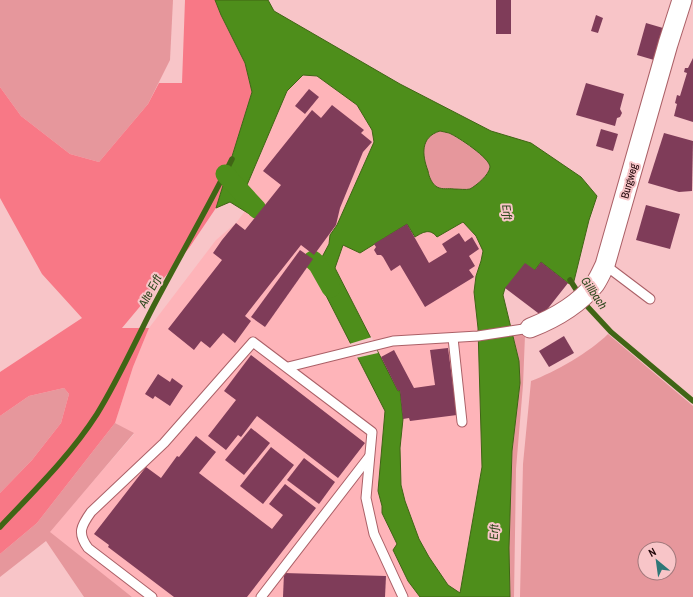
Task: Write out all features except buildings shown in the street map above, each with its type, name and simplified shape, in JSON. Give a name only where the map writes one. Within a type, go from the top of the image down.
[{"type":"street","name":"Burgweg","points":[[522,329],[547,322],[573,305],[595,284],[605,265],[682,0]]},
{"type":"lane","points":[[605,265],[650,299]]},
{"type":"lane","points":[[288,367],[394,341],[478,336],[522,329]]},
{"type":"lane","points":[[453,338],[462,422]]},
{"type":"lane","points":[[152,597],[88,548],[82,540],[81,531],[84,521],[91,512],[164,443],[252,342],[288,367],[372,432],[366,498],[374,534],[403,597]]},
{"type":"lane","points":[[261,597],[370,457]]},
{"type":"shaded area","points":[[0,0],[173,0],[170,60],[148,104],[99,162],[70,154],[21,116],[0,87]]},
{"type":"shaded area","points":[[185,0],[215,0],[245,63],[252,92],[216,208],[189,248],[122,328],[149,328],[133,367],[115,423],[37,523],[0,554],[0,493],[32,460],[61,423],[69,394],[64,388],[29,396],[0,416],[0,372],[82,318],[42,274],[0,198],[0,87],[21,116],[70,154],[99,162],[148,104],[159,83],[182,83]]},
{"type":"shaded area","points":[[303,75],[317,76],[357,105],[372,130],[374,142],[337,225],[330,235],[360,253],[407,224],[423,232],[429,231],[434,233],[437,237],[463,222],[476,236],[483,251],[476,276],[474,292],[478,328],[482,467],[459,597],[132,597],[49,532],[134,434],[115,423],[133,367],[149,328],[216,240],[236,223],[245,211],[252,215],[261,203],[247,186],[287,91]]},
{"type":"shaded area","points":[[440,131],[449,133],[464,142],[482,155],[488,162],[489,170],[487,174],[481,181],[470,189],[441,188],[435,186],[431,180],[425,159],[424,147],[426,142],[433,134]]},
{"type":"shaded area","points":[[608,334],[693,406],[693,597],[520,597],[523,464],[531,381],[572,361],[592,348]]},
{"type":"shaded area","points":[[513,335],[525,335],[523,385],[516,469],[514,597],[510,597],[509,548],[512,451],[520,383],[519,361]]},
{"type":"shaded area","points":[[64,388],[69,394],[61,423],[32,460],[0,493],[0,416],[29,396]]},
{"type":"shaded area","points":[[115,423],[134,433],[50,532],[132,597],[84,597],[46,541],[0,577],[0,554],[37,523]]},
{"type":"water","name":"Erft","points":[[215,0],[268,0],[274,11],[400,84],[491,131],[531,143],[581,177],[597,196],[589,220],[573,285],[568,283],[541,262],[535,270],[505,288],[503,295],[519,361],[520,383],[512,451],[509,548],[510,597],[420,597],[408,581],[393,550],[397,544],[382,513],[382,506],[378,491],[385,411],[314,272],[329,244],[330,235],[337,225],[374,142],[372,130],[357,105],[317,76],[303,75],[287,91],[247,185],[261,203],[251,215],[230,202],[216,208],[252,92],[245,63]],"holes":[[[440,131],[449,133],[466,143],[489,163],[490,167],[485,176],[470,189],[441,188],[435,186],[431,180],[425,159],[424,147],[429,138],[433,134]],[[463,222],[476,236],[483,251],[476,276],[474,292],[478,328],[482,467],[460,593],[448,585],[419,539],[405,501],[401,485],[400,448],[403,419],[400,390],[398,391],[335,268],[343,245],[360,253],[407,224],[415,237],[424,232],[432,232],[437,237]]]},
{"type":"pier","points":[[372,337],[378,353],[356,358],[349,344]]},
{"type":"waterway","name":"Alte Erft","points":[[0,527],[63,459],[97,414],[232,159]]},
{"type":"waterway","points":[[225,174],[257,209]]},
{"type":"waterway","points":[[313,260],[318,265],[331,288]]},
{"type":"waterway","name":"Gillbach","points":[[570,280],[586,305],[611,332],[693,401]]}]
